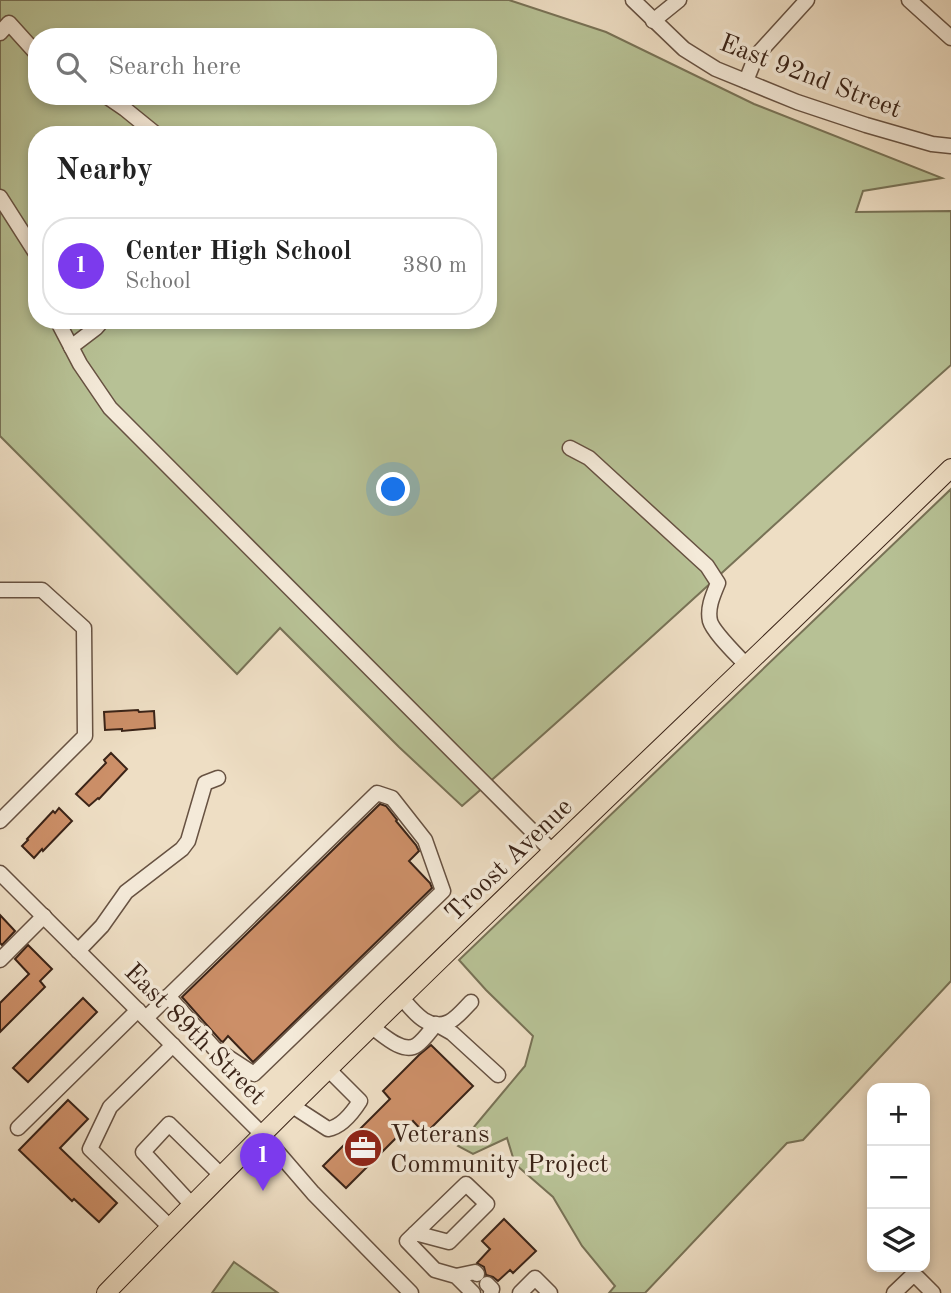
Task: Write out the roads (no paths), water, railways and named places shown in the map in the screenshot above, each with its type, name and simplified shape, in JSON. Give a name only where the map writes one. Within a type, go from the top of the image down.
[{"type":"main road","name":"Troost Avenue","points":[[106,1293],[401,997],[951,468]]},
{"type":"street","name":"East 92nd Street","points":[[633,0],[684,49],[716,69],[797,102],[866,125],[932,144],[951,146]]},
{"type":"street","points":[[653,21],[679,0]]},
{"type":"street","points":[[746,82],[756,56],[807,0]]},
{"type":"street","points":[[909,0],[951,38]]},
{"type":"street","points":[[0,33],[9,23],[28,44]]},
{"type":"street","points":[[119,105],[146,126]]},
{"type":"street","points":[[0,197],[28,241]]},
{"type":"street","points":[[62,329],[80,364],[110,408],[554,852]]},
{"type":"street","points":[[71,347],[95,329]]},
{"type":"street","points":[[570,449],[589,458],[707,566],[718,583],[710,602],[710,622],[747,666]]},
{"type":"street","points":[[0,590],[43,590],[84,628],[85,736],[0,821]]},
{"type":"street","points":[[78,951],[102,926],[126,892],[182,849],[188,841],[205,783],[218,778]]},
{"type":"street","points":[[18,1128],[142,1014],[168,996],[377,793],[392,797],[425,840],[443,891],[254,1074],[214,1048],[168,996]]},
{"type":"street","name":"East 89th Street","points":[[0,873],[262,1134],[313,1193],[411,1293]]},
{"type":"street","points":[[0,960],[44,916]]},
{"type":"street","points":[[401,997],[420,1018],[452,1033],[498,1075]]},
{"type":"street","points":[[372,1027],[394,1043],[412,1048],[418,1045],[436,1024],[451,1021],[471,1002]]},
{"type":"street","points":[[170,1227],[90,1149],[110,1107],[173,1045]]},
{"type":"street","points":[[291,1105],[328,1129],[336,1128],[360,1101],[328,1069]]},
{"type":"street","points":[[192,1205],[143,1152],[169,1124],[221,1175]]},
{"type":"street","points":[[415,1233],[449,1242],[487,1204],[466,1184],[415,1233],[407,1241],[435,1270],[456,1276],[475,1272],[485,1284]]},
{"type":"street","points":[[894,1293],[914,1274],[933,1293]]},
{"type":"street","points":[[456,1276],[473,1293]]},
{"type":"street","points":[[520,1293],[535,1278],[550,1293]]},
{"type":"place","name":"Veterans Community Project","points":[[363,1148]]},
{"type":"place","name":"Center High School","points":[[263,1191]]}]
